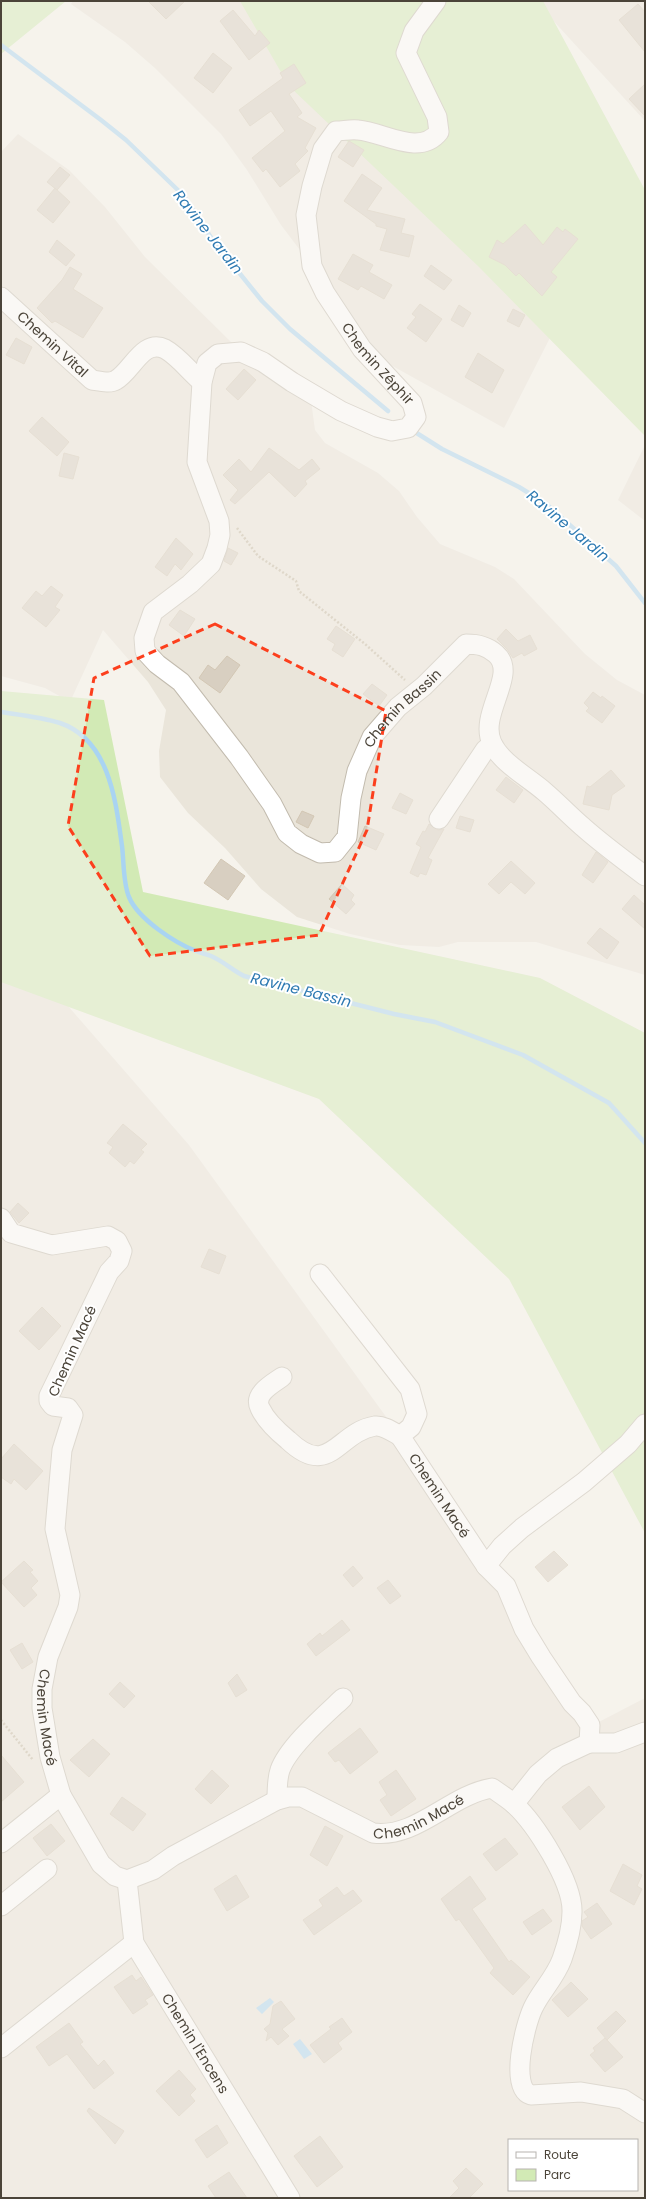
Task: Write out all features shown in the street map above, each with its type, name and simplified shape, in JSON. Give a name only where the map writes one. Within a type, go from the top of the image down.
[{"type":"street","name":"Chemin Zéphir","points":[[167,672],[145,651],[144,638],[147,625],[153,612],[190,584],[211,564],[220,535],[218,518],[197,462],[202,382],[207,363],[218,354],[241,352],[263,362],[292,382],[341,411],[377,427],[392,431],[408,428],[416,417],[412,403],[362,349],[325,293],[312,266],[306,214],[312,186],[323,149],[336,131],[358,130],[419,144],[432,140],[439,132],[437,117],[406,53],[414,31],[436,1]]},
{"type":"street","name":"Chemin Vital","points":[[1,297],[92,380],[105,382],[116,380],[145,350],[156,346],[165,349],[202,382]]},
{"type":"street","name":"Chemin Bassin","points":[[167,672],[181,682],[239,757],[272,804],[287,833],[302,844],[320,853],[335,852],[347,837],[351,798],[357,771],[372,737],[398,707],[424,686],[466,644],[487,647],[502,660],[504,669],[503,679],[492,705],[489,725],[489,737],[492,744]]},
{"type":"street","points":[[439,819],[485,750],[492,744],[497,753],[546,793],[583,827],[645,876]]},
{"type":"street","name":"Chemin Macé","points":[[1,1218],[11,1233],[33,1241],[52,1245],[108,1236],[117,1242],[122,1251],[119,1261],[109,1272],[98,1293],[49,1396],[49,1402],[53,1406],[68,1408],[73,1415],[62,1450],[55,1529],[70,1595],[68,1607],[48,1657],[42,1689],[42,1708],[50,1757],[62,1795],[101,1864],[115,1876],[127,1880],[153,1870],[173,1856],[277,1800],[288,1797],[302,1797],[373,1833],[384,1835],[401,1831],[476,1791],[492,1788],[514,1804],[540,1835],[564,1879],[572,1911],[562,1959],[552,1979],[533,2008],[525,2027],[519,2074],[520,2086],[525,2093],[531,2095],[581,2092],[623,2099],[645,2113]]},
{"type":"street","points":[[282,1377],[264,1390],[259,1397],[258,1404],[271,1425],[305,1455],[314,1457],[328,1453],[361,1431],[376,1426],[390,1430],[400,1436],[411,1427],[417,1414],[410,1389],[320,1274]]},
{"type":"street","points":[[486,1566],[507,1541],[584,1482],[628,1444],[645,1424]]},
{"type":"street","name":"Chemin Macé","points":[[400,1436],[486,1566],[506,1586],[524,1629],[572,1703],[582,1713],[590,1725],[589,1743]]},
{"type":"street","points":[[277,1800],[277,1784],[280,1769],[314,1727],[343,1698]]},
{"type":"street","points":[[514,1804],[538,1774],[552,1762],[589,1743],[616,1743],[645,1732]]},
{"type":"street","points":[[1,1843],[62,1795]]},
{"type":"street","points":[[2,1901],[47,1869]]},
{"type":"street","name":"Chemin l'Encens","points":[[127,1880],[134,1943],[290,2198]]},
{"type":"street","points":[[1,2048],[134,1943]]},
{"type":"path","points":[[218,518],[233,523],[258,556],[296,581],[298,591],[365,644],[402,679],[424,686]]},
{"type":"path","points":[[1,1720],[38,1766]]},
{"type":"highlighted area","points":[[215,624],[386,711],[367,830],[319,935],[150,956],[68,826],[94,678]]},
{"type":"shaded area","points":[[73,1],[645,1],[645,121],[538,4],[555,328],[504,428],[362,349],[312,266],[281,225],[247,170],[221,134],[156,69],[125,42],[71,4]]},
{"type":"shaded area","points":[[18,134],[69,170],[105,207],[145,257],[231,342],[310,393],[315,430],[325,443],[378,473],[399,491],[417,517],[440,544],[495,567],[514,579],[585,654],[617,680],[645,695],[645,975],[536,942],[458,942],[439,947],[400,945],[350,934],[297,917],[261,889],[225,848],[188,813],[160,777],[159,751],[166,710],[148,682],[103,630],[70,702],[45,688],[1,676],[1,152]]},
{"type":"shaded area","points":[[645,445],[645,521],[618,500]]},
{"type":"shaded area","points":[[1,929],[189,1145],[400,1436],[595,1724],[645,1698],[645,2198],[1,2198]]},
{"type":"green space","points":[[1,1],[66,1],[1,54]]},
{"type":"green space","points":[[240,1],[543,1],[645,190],[645,436],[478,266],[289,86]]},
{"type":"green space","points":[[1,691],[104,700],[143,892],[540,978],[645,1033],[645,1533],[509,1279],[319,1099],[1,982]]},
{"type":"water","points":[[270,1998],[274,2002],[262,2014],[256,2008]]},
{"type":"water","points":[[300,2039],[312,2054],[304,2059],[293,2044]]},
{"type":"building","points":[[148,1],[185,1],[166,19]]},
{"type":"building","points":[[638,4],[645,12],[645,52],[619,20]]},
{"type":"building","points":[[233,10],[255,36],[259,30],[270,43],[249,60],[220,21]]},
{"type":"building","points":[[213,53],[232,68],[213,93],[194,78]]},
{"type":"building","points":[[294,64],[306,83],[289,94],[302,113],[297,117],[316,128],[305,148],[308,151],[295,164],[300,171],[280,187],[266,169],[263,172],[252,158],[285,131],[271,111],[250,126],[239,110],[283,78],[280,73]]},
{"type":"building","points":[[645,84],[645,116],[629,99]]},
{"type":"building","points":[[349,141],[364,150],[353,167],[338,157]]},
{"type":"building","points":[[60,167],[70,175],[57,190],[47,182]]},
{"type":"building","points":[[362,174],[382,188],[367,210],[405,219],[401,233],[414,236],[409,257],[380,250],[387,229],[376,226],[376,224],[344,201]]},
{"type":"building","points":[[55,188],[70,202],[53,223],[37,210]]},
{"type":"building","points":[[525,224],[543,245],[557,227],[563,232],[565,229],[578,239],[551,272],[557,277],[542,296],[519,273],[516,276],[505,265],[489,257],[497,240],[503,244]]},
{"type":"building","points":[[57,240],[75,255],[66,266],[49,252]]},
{"type":"building","points":[[353,254],[373,265],[369,272],[392,285],[384,299],[361,286],[358,290],[338,279]]},
{"type":"building","points":[[431,265],[452,280],[444,290],[424,276]]},
{"type":"building","points":[[70,267],[82,274],[73,289],[103,308],[83,338],[55,321],[52,323],[37,308],[62,280]]},
{"type":"building","points":[[420,304],[442,319],[426,342],[407,328],[416,317],[412,314]]},
{"type":"building","points":[[459,305],[471,313],[463,327],[451,320]]},
{"type":"building","points":[[513,309],[525,315],[519,327],[507,321]]},
{"type":"building","points":[[16,338],[32,347],[24,364],[6,355]]},
{"type":"building","points":[[478,353],[504,370],[492,393],[465,377]]},
{"type":"building","points":[[244,369],[256,380],[238,400],[226,389]]},
{"type":"building","points":[[42,417],[69,442],[57,456],[29,431]]},
{"type":"building","points":[[269,448],[299,470],[312,459],[320,469],[305,481],[307,484],[295,497],[269,472],[235,504],[230,500],[238,490],[223,475],[239,459],[251,472]]},
{"type":"building","points":[[64,453],[79,457],[73,479],[59,476]]},
{"type":"building","points":[[176,538],[193,554],[181,570],[175,564],[167,576],[155,567]]},
{"type":"building","points":[[228,548],[238,553],[231,565],[224,561]]},
{"type":"building","points":[[51,586],[63,595],[55,607],[60,610],[46,627],[22,608],[36,591],[42,596]]},
{"type":"building","points":[[180,610],[195,619],[184,636],[169,625]]},
{"type":"building","points":[[336,626],[355,639],[343,657],[332,650],[335,644],[327,639]]},
{"type":"building","points":[[506,629],[518,641],[530,635],[537,649],[524,656],[522,653],[513,658],[507,649],[497,639]]},
{"type":"building","points":[[227,656],[240,665],[220,693],[199,678],[208,665],[215,670]]},
{"type":"building","points":[[372,684],[387,695],[379,706],[363,694]]},
{"type":"building","points":[[593,692],[601,698],[602,696],[615,706],[602,723],[586,711],[589,708],[584,703]]},
{"type":"building","points":[[611,770],[625,786],[612,795],[609,810],[583,804],[587,786],[590,787]]},
{"type":"building","points":[[506,777],[523,790],[514,803],[496,790]]},
{"type":"building","points":[[400,793],[413,800],[406,814],[392,808]]},
{"type":"building","points":[[302,811],[314,816],[308,828],[296,822]]},
{"type":"building","points":[[460,816],[474,820],[470,832],[456,828]]},
{"type":"building","points":[[429,824],[438,830],[444,829],[428,858],[432,860],[426,875],[420,873],[418,877],[410,873],[421,847],[416,844],[423,831],[425,832]]},
{"type":"building","points":[[365,826],[384,834],[376,850],[358,842]]},
{"type":"building","points":[[596,852],[608,862],[593,883],[582,875]]},
{"type":"building","points":[[221,859],[245,876],[228,900],[204,883]]},
{"type":"building","points":[[511,861],[535,883],[525,894],[511,882],[499,894],[488,884]]},
{"type":"building","points":[[342,884],[354,895],[351,900],[355,904],[346,914],[329,899]]},
{"type":"building","points":[[634,895],[645,905],[645,929],[622,909]]},
{"type":"building","points":[[600,928],[619,942],[607,959],[587,943]]},
{"type":"building","points":[[123,1124],[147,1144],[141,1150],[144,1152],[134,1164],[130,1161],[125,1167],[109,1153],[113,1147],[107,1143]]},
{"type":"building","points":[[18,1203],[29,1213],[19,1223],[10,1212]]},
{"type":"building","points":[[209,1249],[226,1256],[219,1274],[201,1267]]},
{"type":"building","points":[[42,1307],[61,1326],[39,1350],[19,1331]]},
{"type":"building","points":[[14,1444],[43,1471],[26,1490],[14,1479],[11,1484],[1,1477],[1,1459]]},
{"type":"building","points":[[554,1551],[568,1565],[548,1582],[535,1567]]},
{"type":"building","points":[[24,1561],[33,1570],[30,1572],[38,1581],[31,1588],[37,1595],[24,1607],[1,1582]]},
{"type":"building","points":[[353,1566],[363,1578],[353,1587],[343,1575]]},
{"type":"building","points":[[388,1580],[401,1596],[390,1604],[377,1588]]},
{"type":"building","points":[[342,1620],[350,1630],[316,1656],[307,1644],[320,1633],[322,1636]]},
{"type":"building","points":[[22,1643],[33,1662],[22,1669],[10,1650]]},
{"type":"building","points":[[237,1674],[247,1690],[236,1697],[228,1683]]},
{"type":"building","points":[[120,1682],[135,1696],[124,1708],[109,1694]]},
{"type":"building","points":[[360,1728],[378,1752],[350,1774],[339,1760],[335,1762],[328,1753]]},
{"type":"building","points":[[93,1739],[110,1754],[89,1777],[70,1760]]},
{"type":"building","points":[[1,1755],[24,1782],[1,1802]]},
{"type":"building","points":[[212,1770],[229,1786],[211,1804],[195,1789]]},
{"type":"building","points":[[396,1770],[416,1799],[391,1816],[380,1800],[387,1795],[379,1782]]},
{"type":"building","points":[[589,1786],[605,1807],[580,1830],[562,1807]]},
{"type":"building","points":[[122,1797],[146,1814],[133,1831],[110,1814]]},
{"type":"building","points":[[51,1824],[65,1841],[47,1856],[33,1838]]},
{"type":"building","points":[[325,1826],[343,1836],[327,1866],[310,1855]]},
{"type":"building","points":[[505,1838],[518,1854],[496,1871],[483,1854]]},
{"type":"building","points":[[623,1864],[642,1875],[637,1886],[642,1889],[634,1905],[610,1891]]},
{"type":"building","points":[[236,1875],[249,1897],[227,1911],[214,1889]]},
{"type":"building","points":[[470,1876],[486,1899],[472,1909],[509,1962],[511,1960],[530,1977],[513,1995],[490,1973],[494,1968],[459,1919],[456,1921],[441,1899]]},
{"type":"building","points":[[337,1887],[344,1896],[353,1890],[362,1901],[314,1935],[303,1920],[323,1906],[319,1900]]},
{"type":"building","points":[[597,1903],[612,1924],[591,1939],[582,1926],[582,1921],[588,1917],[584,1912]]},
{"type":"building","points":[[543,1909],[552,1921],[532,1935],[523,1922]]},
{"type":"building","points":[[132,1975],[136,1981],[141,1977],[153,1995],[145,2000],[148,2004],[133,2014],[114,1987]]},
{"type":"building","points":[[571,1982],[588,1999],[568,2017],[552,2000]]},
{"type":"building","points":[[281,2001],[295,2019],[282,2029],[289,2036],[278,2045],[271,2037],[266,2041],[268,2033],[264,2029],[270,2024],[273,2006]]},
{"type":"building","points":[[616,2011],[626,2021],[607,2040],[597,2028]]},
{"type":"building","points":[[342,2018],[352,2032],[338,2043],[342,2049],[324,2063],[310,2045],[331,2029],[329,2027]]},
{"type":"building","points":[[69,2023],[83,2042],[80,2044],[98,2066],[104,2060],[114,2073],[94,2089],[67,2054],[49,2066],[36,2047]]},
{"type":"building","points":[[605,2038],[623,2057],[605,2072],[590,2055],[595,2051],[593,2048]]},
{"type":"building","points":[[179,2070],[196,2089],[190,2095],[195,2101],[179,2116],[156,2091]]},
{"type":"building","points":[[89,2108],[124,2131],[115,2144],[87,2111]]},
{"type":"building","points":[[217,2125],[228,2143],[207,2158],[195,2140]]},
{"type":"building","points":[[320,2136],[343,2167],[317,2187],[294,2156]]},
{"type":"building","points":[[466,2168],[483,2184],[469,2198],[449,2198],[459,2188],[453,2181]]},
{"type":"building","points":[[229,2172],[247,2198],[216,2198],[208,2186]]},
{"type":"waterway","name":"Ravine Jardin","points":[[1,45],[126,140],[183,195],[212,239],[262,301],[290,329],[388,411]]},
{"type":"waterway","name":"Ravine Jardin","points":[[415,432],[442,449],[519,487],[545,503],[616,566],[645,603]]},
{"type":"waterway","name":"Ravine Bassin","points":[[1,712],[60,723],[77,731],[90,743],[100,758],[108,775],[113,793],[117,811],[124,872],[129,897],[140,914],[168,936],[187,947],[215,958],[244,976],[394,1014],[435,1022],[523,1055],[609,1103],[645,1143]]}]
